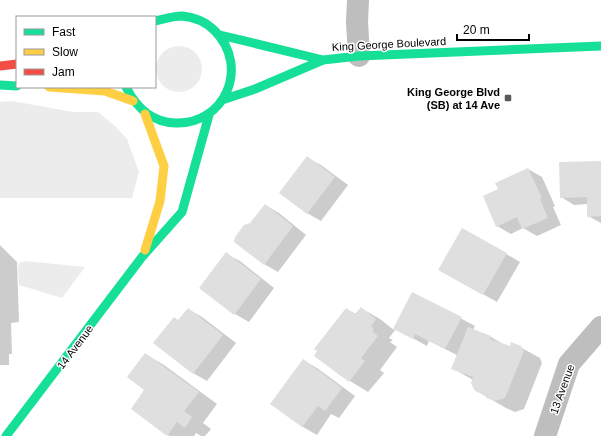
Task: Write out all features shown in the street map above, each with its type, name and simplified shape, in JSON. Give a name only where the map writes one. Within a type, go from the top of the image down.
[{"type":"main road","points":[[126,88],[133,101],[145,114],[161,122],[178,124],[193,123],[209,115],[222,100],[230,85],[232,67],[228,50],[220,35],[206,23],[189,17],[170,16],[156,21]]},
{"type":"main road","name":"King George Boulevard","points":[[220,35],[323,60]]},
{"type":"main road","name":"King George Boulevard","points":[[222,100],[255,89],[323,60],[359,56],[601,46]]},
{"type":"main road","points":[[0,66],[16,64]]},
{"type":"main road","points":[[0,85],[16,86]]},
{"type":"main road","points":[[68,88],[105,90],[133,101]]},
{"type":"main road","name":"14 Avenue","points":[[142,257],[160,201],[164,166],[145,114]]},
{"type":"main road","name":"14 Avenue","points":[[6,436],[142,257],[182,212],[209,115]]},
{"type":"street","points":[[358,0],[357,22],[359,56]]},
{"type":"street","name":"13 Avenue","points":[[545,436],[569,364],[601,327]]},
{"type":"shaded area","points":[[179,46],[192,50],[198,56],[202,69],[198,82],[192,88],[179,92],[166,88],[160,82],[156,69],[160,56],[166,50]]},
{"type":"shaded area","points":[[12,101],[73,112],[98,112],[115,126],[127,139],[139,172],[132,198],[0,198],[0,102]]},
{"type":"shaded area","points":[[25,261],[85,267],[62,298],[19,285],[18,266],[19,263]]},
{"type":"building","points":[[307,156],[335,177],[307,214],[279,193]]},
{"type":"building","points":[[601,161],[601,216],[587,217],[587,197],[560,198],[559,162]]},
{"type":"building","points":[[528,168],[542,198],[540,199],[548,218],[522,229],[517,217],[496,227],[483,196],[498,189],[495,183]]},
{"type":"building","points":[[265,204],[293,226],[264,265],[234,242],[235,237],[244,225],[250,223]]},
{"type":"building","points":[[462,228],[507,253],[483,295],[438,270]]},
{"type":"building","points":[[226,252],[261,279],[234,315],[199,288]]},
{"type":"building","points":[[412,292],[462,317],[445,349],[415,334],[413,339],[393,329]]},
{"type":"building","points":[[361,307],[376,319],[371,326],[374,329],[372,331],[378,336],[361,358],[365,361],[349,382],[314,356],[317,351],[314,349],[346,308],[355,314]]},
{"type":"building","points":[[188,308],[223,335],[193,374],[153,343],[174,317],[178,320]]},
{"type":"building","points":[[468,327],[491,336],[490,339],[510,346],[511,342],[521,346],[524,351],[505,398],[495,401],[486,398],[487,396],[475,391],[471,383],[473,377],[451,369]]},
{"type":"building","points":[[145,353],[199,392],[184,411],[192,417],[185,428],[177,422],[167,436],[131,409],[144,390],[127,377]]},
{"type":"building","points":[[303,359],[342,388],[325,411],[318,406],[302,427],[270,404]]},
{"type":"traffic: fast","points":[[127,88],[134,101],[145,112],[159,120],[175,123],[193,121],[207,115],[219,104],[227,91],[231,76],[231,61],[225,45],[215,31],[204,23],[182,16],[175,16],[156,21]]},
{"type":"traffic: fast","points":[[220,35],[323,60]]},
{"type":"traffic: fast","points":[[222,100],[255,89],[323,60],[359,56],[601,46]]},
{"type":"traffic: fast","points":[[0,85],[16,86]]},
{"type":"traffic: fast","points":[[6,436],[142,257],[182,212],[209,115]]},
{"type":"traffic: slow","points":[[63,88],[105,91],[133,101]]},
{"type":"traffic: slow","points":[[145,114],[164,166],[160,201],[145,250]]},
{"type":"traffic: jam","points":[[0,66],[16,64]]},
{"type":"place","name":"King George Blvd (SB) at 14 Ave","points":[[508,98]]}]
